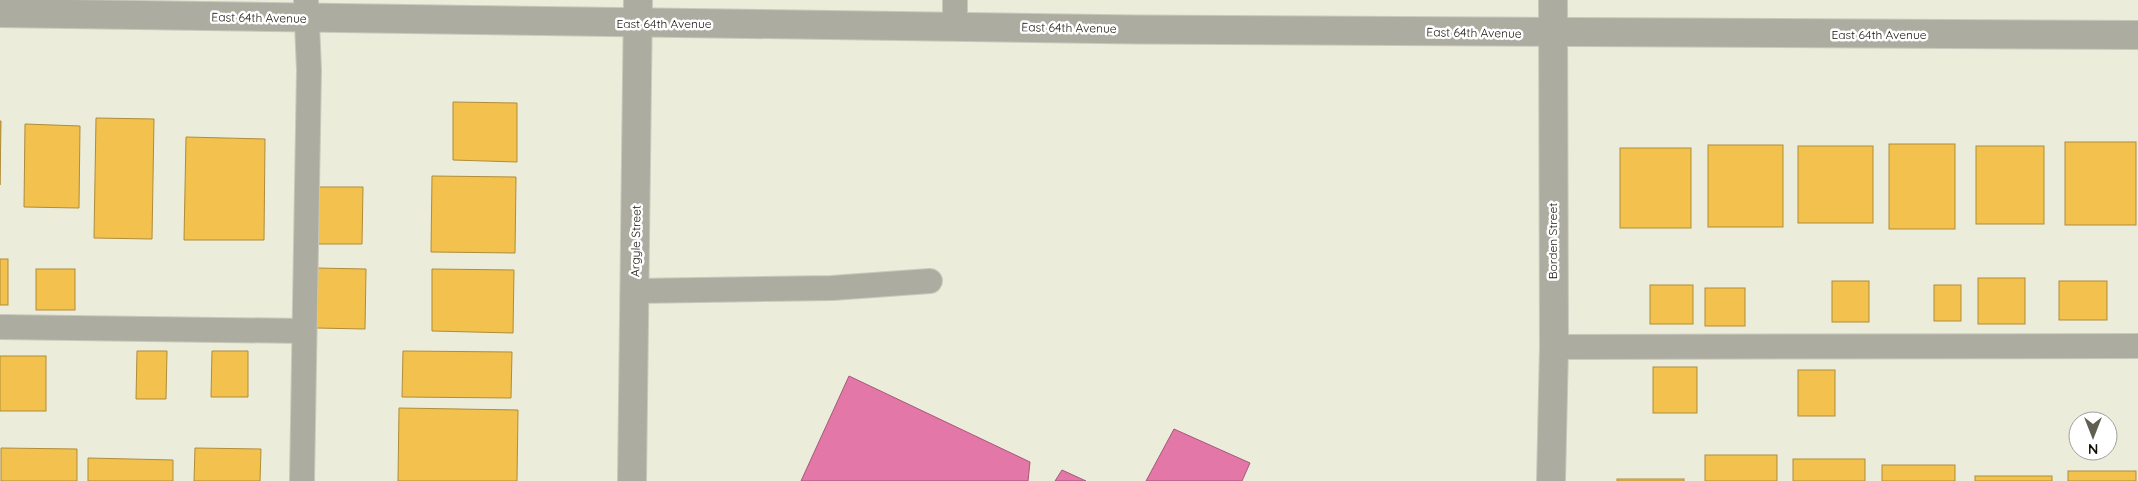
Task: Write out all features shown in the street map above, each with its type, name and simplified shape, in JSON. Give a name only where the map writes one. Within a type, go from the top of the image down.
[{"type":"street","name":"Borden Street","points":[[1551,481],[1554,347],[1553,0]]},
{"type":"street","name":"East 64th Avenue","points":[[0,13],[307,10],[955,13],[1553,34],[2138,35]]},
{"type":"street","name":"Argyle Street","points":[[632,481],[636,291],[638,12]]},
{"type":"lane","points":[[302,481],[303,331],[309,70],[307,10]]},
{"type":"lane","points":[[636,291],[832,288],[930,281]]},
{"type":"lane","points":[[0,327],[303,331]]},
{"type":"lane","points":[[1554,347],[2138,346]]},
{"type":"building: Homes","points":[[453,102],[517,103],[517,162],[453,160]]},
{"type":"building: Homes","points":[[96,118],[154,119],[152,239],[94,238]]},
{"type":"building: Homes","points":[[0,121],[1,121],[0,185]]},
{"type":"building: Homes","points":[[25,124],[80,126],[79,208],[24,207]]},
{"type":"building: Homes","points":[[186,137],[265,139],[264,240],[184,240]]},
{"type":"building: Homes","points":[[2065,142],[2136,142],[2136,225],[2065,225]]},
{"type":"building: Homes","points":[[1889,144],[1955,144],[1955,229],[1889,229]]},
{"type":"building: Homes","points":[[1708,145],[1783,145],[1783,227],[1708,227]]},
{"type":"building: Homes","points":[[1798,146],[1873,146],[1873,223],[1798,223]]},
{"type":"building: Homes","points":[[1976,146],[2044,146],[2044,224],[1976,224]]},
{"type":"building: Homes","points":[[1620,148],[1691,148],[1691,228],[1620,228]]},
{"type":"building: Homes","points":[[432,176],[516,177],[515,253],[431,252]]},
{"type":"building: Homes","points":[[316,187],[363,187],[362,244],[316,244]]},
{"type":"building: Homes","points":[[0,259],[8,259],[8,305],[0,305]]},
{"type":"building: Homes","points":[[316,268],[366,269],[365,329],[316,328]]},
{"type":"building: Homes","points":[[36,269],[75,269],[75,310],[36,310]]},
{"type":"building: Homes","points":[[432,269],[514,270],[513,333],[432,331]]},
{"type":"building: Homes","points":[[1978,278],[2025,278],[2025,324],[1978,324]]},
{"type":"building: Homes","points":[[1832,281],[1869,281],[1869,322],[1832,322]]},
{"type":"building: Homes","points":[[2059,281],[2107,281],[2107,320],[2059,320]]},
{"type":"building: Homes","points":[[1650,285],[1693,285],[1693,324],[1650,324]]},
{"type":"building: Homes","points":[[1934,285],[1961,285],[1961,321],[1934,321]]},
{"type":"building: Homes","points":[[1705,288],[1745,288],[1745,326],[1705,326]]},
{"type":"building: Homes","points":[[137,351],[167,351],[166,399],[136,399]]},
{"type":"building: Homes","points":[[212,351],[248,351],[248,397],[211,397]]},
{"type":"building: Homes","points":[[403,351],[512,352],[511,398],[402,397]]},
{"type":"building: Homes","points":[[0,356],[46,356],[46,411],[0,411]]},
{"type":"building: Homes","points":[[1653,367],[1697,367],[1697,413],[1653,413]]},
{"type":"building: Homes","points":[[1798,370],[1835,370],[1835,416],[1798,416]]},
{"type":"building: Homes","points":[[399,408],[518,410],[517,481],[398,481]]},
{"type":"building: Homes","points":[[1,448],[77,449],[77,481],[1,481]]},
{"type":"building: Homes","points":[[195,448],[261,449],[260,481],[194,481]]},
{"type":"building: Homes","points":[[1705,455],[1777,455],[1777,481],[1705,481]]},
{"type":"building: Homes","points":[[88,458],[173,460],[173,481],[88,481]]},
{"type":"building: Homes","points":[[1793,459],[1865,459],[1865,481],[1793,481]]},
{"type":"building: Homes","points":[[1882,465],[1955,465],[1955,481],[1882,481]]},
{"type":"building: Homes","points":[[2068,471],[2136,471],[2136,481],[2068,481]]},
{"type":"building: Homes","points":[[1975,476],[2052,476],[2052,481],[1975,481]]},
{"type":"building: Homes","points":[[1617,479],[1684,479],[1684,481],[1617,481]]},
{"type":"building: Health","points":[[849,376],[1030,462],[1028,481],[801,481]]},
{"type":"building: Health","points":[[1174,429],[1250,463],[1242,481],[1146,481]]},
{"type":"building: Health","points":[[1062,470],[1086,481],[1055,481]]}]
